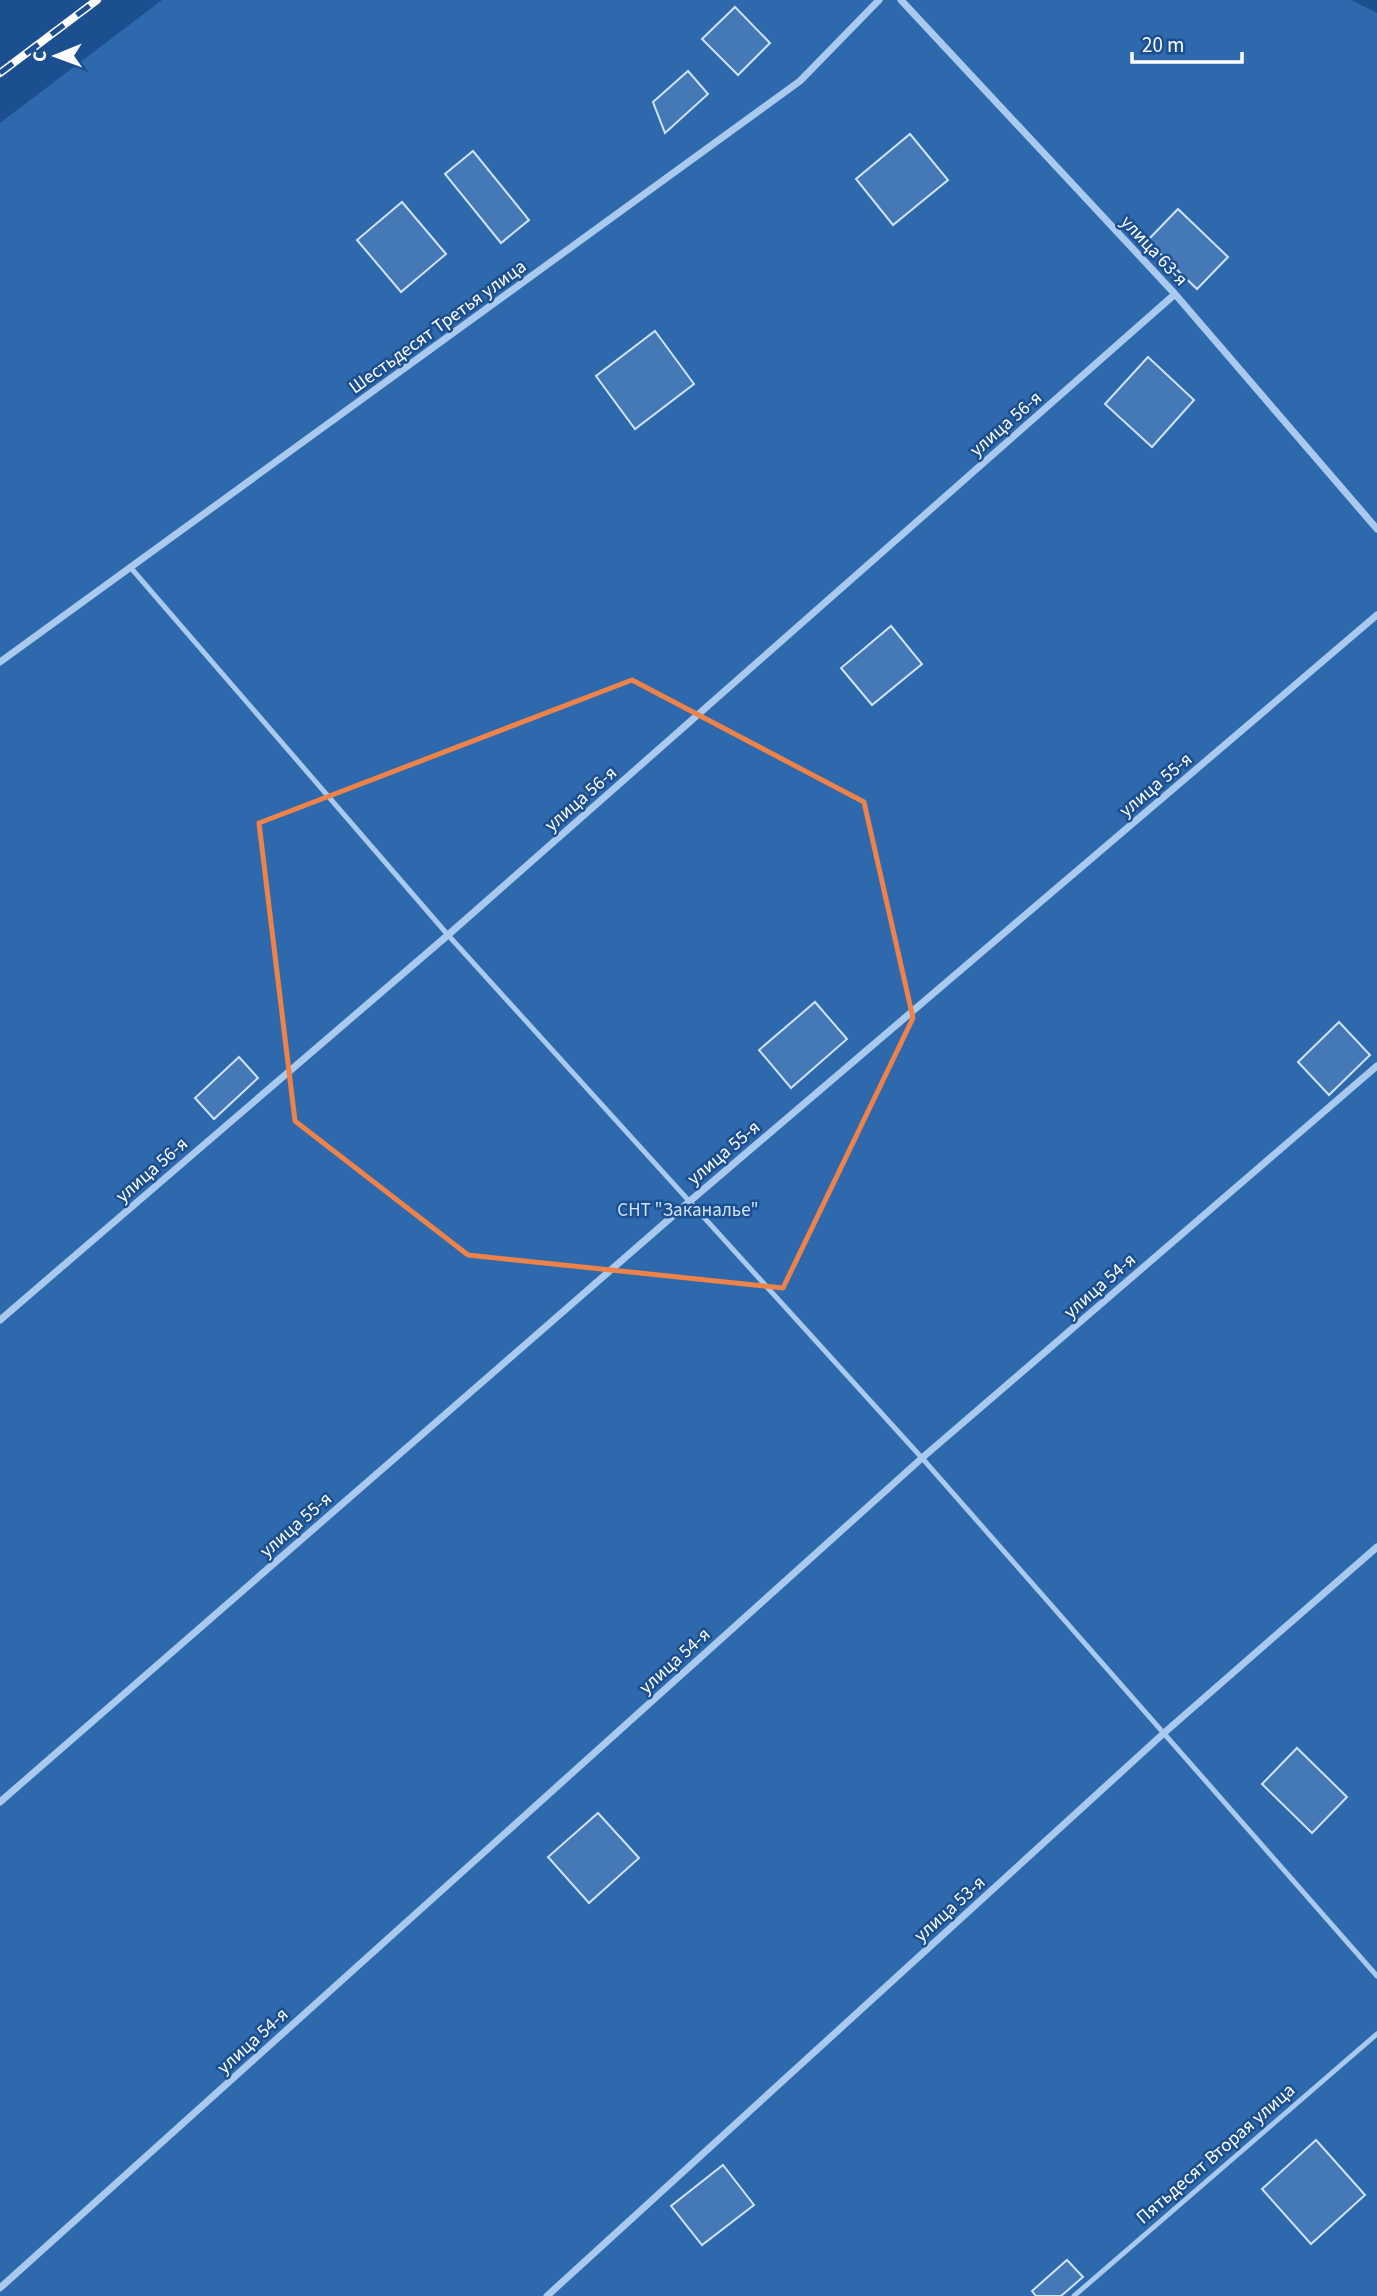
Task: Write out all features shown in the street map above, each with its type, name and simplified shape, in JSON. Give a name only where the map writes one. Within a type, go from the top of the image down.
[{"type":"street","name":"Шестьдесят Третья улица","points":[[0,662],[800,81],[879,0]]},
{"type":"street","name":"улица 63-я","points":[[901,0],[1175,294],[1377,529]]},
{"type":"street","name":"улица 56-я","points":[[0,1320],[448,935],[1175,294]]},
{"type":"street","name":"улица 55-я","points":[[0,1802],[690,1201],[1377,615]]},
{"type":"street","name":"улица 54-я","points":[[0,2288],[922,1458],[1377,1066]]},
{"type":"street","name":"улица 53-я","points":[[547,2296],[1164,1733],[1377,1547]]},
{"type":"lane","points":[[131,568],[448,935],[922,1458],[1377,1976]]},
{"type":"lane","name":"Пятьдесят Вторая улица","points":[[1074,2296],[1377,2034]]},
{"type":"highlighted area","points":[[632,680],[864,802],[913,1018],[783,1288],[468,1255],[295,1121],[259,823]]},
{"type":"green space","name":"СНТ \"Заканалье\"","points":[[162,0],[1351,0],[1377,13],[1377,2296],[0,2296],[0,123]]},
{"type":"building","points":[[735,7],[770,43],[738,75],[702,39]]},
{"type":"building","points":[[688,71],[708,94],[665,133],[653,102]]},
{"type":"building","points":[[910,134],[948,180],[893,225],[856,179]]},
{"type":"building","points":[[473,151],[529,220],[501,243],[445,174]]},
{"type":"building","points":[[402,202],[446,254],[401,292],[357,240]]},
{"type":"building","points":[[1178,209],[1228,257],[1197,289],[1147,241]]},
{"type":"building","points":[[655,331],[694,384],[635,429],[596,376]]},
{"type":"building","points":[[1148,357],[1194,400],[1152,447],[1105,404]]},
{"type":"building","points":[[891,626],[922,664],[872,705],[841,668]]},
{"type":"building","points":[[815,1002],[847,1039],[791,1088],[759,1050]]},
{"type":"building","points":[[1339,1022],[1370,1055],[1329,1095],[1298,1062]]},
{"type":"building","points":[[239,1057],[258,1078],[214,1119],[195,1098]]},
{"type":"building","points":[[1297,1748],[1347,1797],[1312,1833],[1262,1784]]},
{"type":"building","points":[[598,1813],[639,1858],[589,1903],[548,1857]]},
{"type":"building","points":[[1316,2140],[1365,2195],[1311,2244],[1262,2189]]},
{"type":"building","points":[[723,2165],[754,2205],[702,2245],[671,2206]]},
{"type":"building","points":[[1067,2260],[1083,2277],[1061,2296],[1036,2296],[1032,2291]]},
{"type":"railway","points":[[0,73],[97,0]]}]
